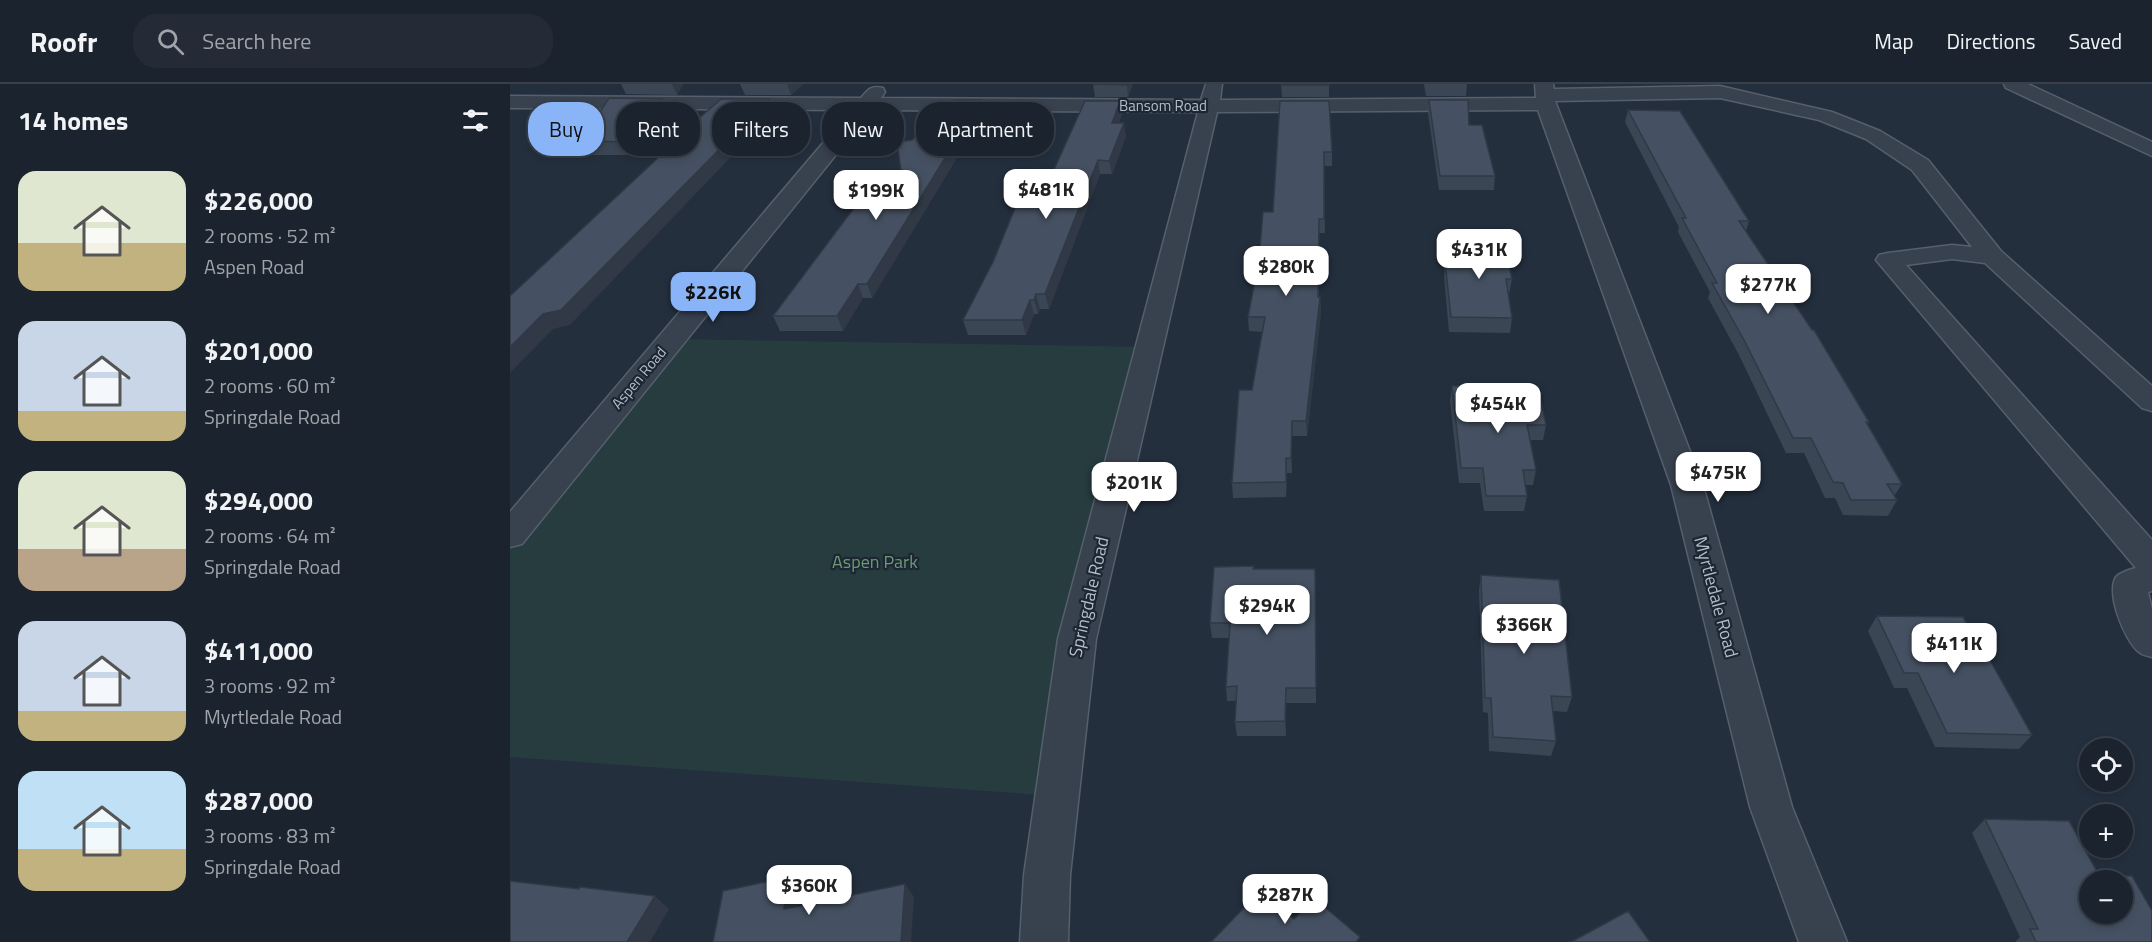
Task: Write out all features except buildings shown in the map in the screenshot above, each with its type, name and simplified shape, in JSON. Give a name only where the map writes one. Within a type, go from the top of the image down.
[{"type":"street","points":[[519,102],[553,84]]},
{"type":"street","name":"Aspen Road","points":[[868,102],[883,84]]},
{"type":"street","points":[[2013,84],[2152,150]]},
{"type":"street","name":"Bansom Road","points":[[904,103],[1212,95],[1720,92],[1825,116],[1873,135],[1920,165],[1992,256],[2152,402]]},
{"type":"street","name":"Myrtledale Road","points":[[1545,94],[1687,485],[1771,807],[1822,942]]},
{"type":"street","name":"Springdale Road","points":[[1044,942],[1047,875],[1077,639],[1212,95]]},
{"type":"street","name":"Bansom Road","points":[[519,102],[822,104]]},
{"type":"street","name":"Aspen Road","points":[[510,535],[823,156]]},
{"type":"street","points":[[1992,256],[1952,252],[1888,260],[2152,562]]},
{"type":"street","points":[[2152,578],[2145,578],[2130,585],[2130,603],[2137,621],[2152,642]]},
{"type":"green space","name":"Aspen Park","points":[[672,339],[1150,347],[1056,796],[510,757],[510,523]]}]
